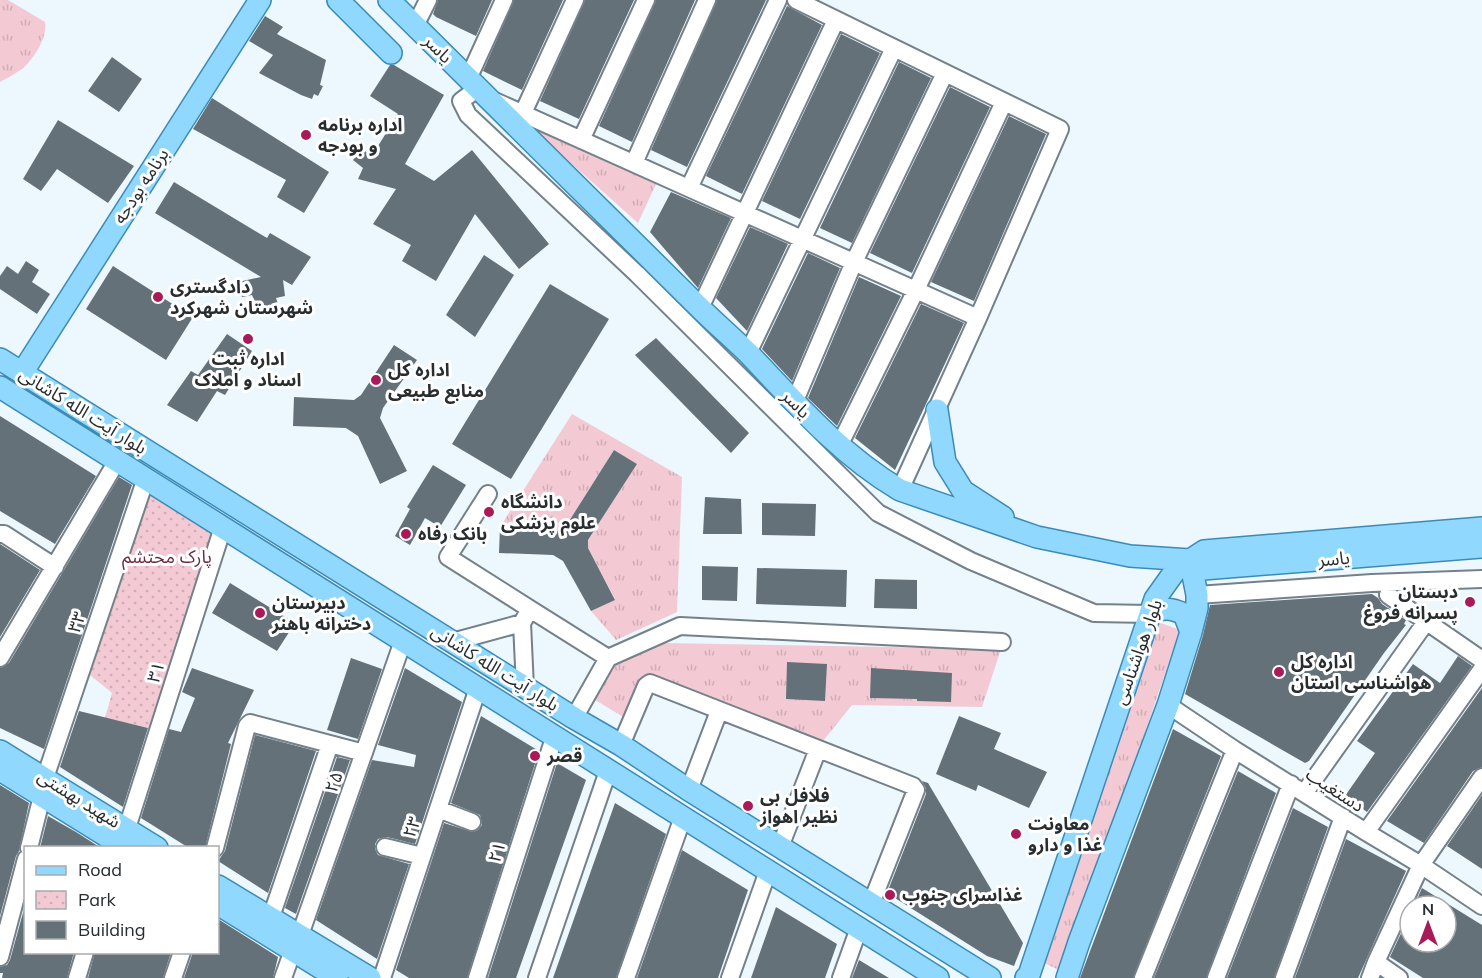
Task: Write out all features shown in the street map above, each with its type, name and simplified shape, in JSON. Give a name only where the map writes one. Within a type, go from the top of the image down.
[{"type":"main road","name":"برنامه بودجه","points":[[22,373],[260,0]]},
{"type":"main road","points":[[338,0],[391,53]]},
{"type":"main road","name":"یاسر","points":[[389,0],[748,353],[794,403],[839,446],[900,490],[1037,537],[1130,556],[1190,560],[1203,569],[1482,548]]},
{"type":"main road","name":"بلوار آیت الله کاشانی","points":[[0,359],[574,718],[621,745],[688,790],[990,978]]},
{"type":"main road","name":"بلوار آیت الله کاشانی","points":[[0,387],[934,977]]},
{"type":"main road","points":[[937,410],[945,462],[963,491],[1037,537]]},
{"type":"main road","name":"یاسر","points":[[1190,560],[1204,551],[1482,528]]},
{"type":"main road","points":[[1067,978],[1168,705],[1191,632],[1197,608],[1197,595],[1190,560]]},
{"type":"main road","name":"بلوار هواشناسی","points":[[1031,975],[1155,599],[1175,571],[1190,560]]},
{"type":"main road","points":[[1150,614],[1159,609],[1171,609],[1184,615],[1191,632]]},
{"type":"main road","name":"شهید بهشتی","points":[[0,751],[43,787],[123,842],[146,846]]},
{"type":"main road","name":"شهید بهشتی","points":[[0,770],[43,787]]},
{"type":"main road","points":[[219,887],[271,917],[296,943],[337,978]]},
{"type":"main road","points":[[219,904],[370,978]]},
{"type":"street","points":[[415,26],[428,0]]},
{"type":"street","points":[[504,0],[478,88],[461,101],[468,115],[637,274],[878,513],[971,561],[1094,614],[1150,614]]},
{"type":"street","points":[[523,113],[575,0]]},
{"type":"street","points":[[581,140],[646,0]]},
{"type":"street","points":[[634,164],[707,0]]},
{"type":"street","points":[[689,188],[778,0]]},
{"type":"street","points":[[796,0],[1060,129],[900,490]]},
{"type":"street","points":[[700,308],[836,20]]},
{"type":"street","points":[[748,353],[894,48]]},
{"type":"street","points":[[794,403],[854,262],[945,73]]},
{"type":"street","name":"یاسر","points":[[478,88],[523,113],[581,140],[978,318]]},
{"type":"street","points":[[839,446],[916,290],[1004,102]]},
{"type":"street","points":[[0,658],[117,461]]},
{"type":"street","name":"۳۳","points":[[28,846],[43,787],[146,478]]},
{"type":"street","points":[[488,494],[448,557],[526,616],[608,658]]},
{"type":"street","name":"۳۱","points":[[123,842],[223,527]]},
{"type":"street","points":[[0,534],[4,534],[55,567]]},
{"type":"street","name":"یاسر","points":[[1197,595],[1372,583],[1482,579]]},
{"type":"street","points":[[1388,595],[1482,660]]},
{"type":"street","points":[[452,642],[526,616]]},
{"type":"street","points":[[525,687],[526,616]]},
{"type":"street","points":[[1216,978],[1298,788],[1426,622]]},
{"type":"street","points":[[574,718],[608,658],[680,626],[1002,642]]},
{"type":"street","name":"۲۵","points":[[283,978],[403,641]]},
{"type":"street","points":[[1366,832],[1482,669]]},
{"type":"street","points":[[621,745],[648,683],[915,788],[871,904]]},
{"type":"street","name":"۲۳","points":[[382,978],[478,688]]},
{"type":"street","name":"دستغیب","points":[[1168,705],[1235,750],[1480,901]]},
{"type":"street","points":[[688,790],[719,711]]},
{"type":"street","points":[[217,846],[247,726],[254,723],[364,753]]},
{"type":"street","name":"۲۱","points":[[477,978],[554,738]]},
{"type":"street","points":[[271,917],[330,744]]},
{"type":"street","points":[[780,847],[818,749]]},
{"type":"street","points":[[1143,978],[1235,750]]},
{"type":"street","points":[[537,978],[608,771]]},
{"type":"street","points":[[1399,978],[1373,970],[1421,865],[1482,777]]},
{"type":"street","points":[[438,809],[472,822]]},
{"type":"street","points":[[626,978],[682,817]]},
{"type":"street","points":[[1284,978],[1343,817]]},
{"type":"street","points":[[385,846],[422,856]]},
{"type":"street","points":[[0,957],[24,867]]},
{"type":"street","points":[[730,978],[768,871]]},
{"type":"street","points":[[841,978],[859,928]]},
{"type":"street","points":[[77,978],[84,954]]},
{"type":"street","points":[[173,978],[181,954]]},
{"type":"green space","points":[[0,0],[8,0],[45,22],[45,28],[39,48],[31,60],[22,69],[0,82]]},
{"type":"green space","points":[[527,124],[656,184],[638,223]]},
{"type":"green space","points":[[572,414],[682,477],[677,612],[616,640],[591,611],[615,599],[588,548],[588,540],[637,464],[614,450],[566,526],[560,531],[500,527]]},
{"type":"green space","name":"پارک محتشم","points":[[145,491],[217,535],[154,729],[105,718],[112,693],[90,675]]},
{"type":"green space","points":[[1158,622],[1180,630],[1063,972],[1042,962]]},
{"type":"green space","points":[[661,643],[1001,649],[982,707],[852,705],[823,741],[645,676],[628,720],[592,698],[618,661]]},
{"type":"building","points":[[438,0],[492,0],[476,36],[436,17],[433,14]]},
{"type":"building","points":[[514,0],[563,0],[522,90],[483,71]]},
{"type":"building","points":[[585,0],[634,0],[579,119],[540,101]]},
{"type":"building","points":[[656,0],[695,0],[632,142],[599,126]]},
{"type":"building","points":[[717,0],[766,0],[687,167],[651,150]]},
{"type":"building","points":[[787,6],[822,25],[742,194],[706,176]]},
{"type":"building","points":[[265,16],[283,27],[277,34],[326,60],[320,85],[323,86],[318,96],[314,94],[312,99],[301,95],[259,73],[273,55],[249,41]]},
{"type":"building","points":[[841,34],[880,53],[800,219],[762,201]]},
{"type":"building","points":[[112,57],[142,79],[119,112],[88,91]]},
{"type":"building","points":[[899,62],[931,78],[852,243],[820,228]]},
{"type":"building","points":[[390,65],[394,65],[444,95],[405,164],[434,181],[472,150],[549,244],[519,269],[475,214],[436,281],[402,261],[411,245],[373,224],[396,189],[358,179],[363,168],[353,160],[361,150],[373,154],[398,114],[370,96]]},
{"type":"building","points":[[950,87],[990,107],[912,273],[870,253]]},
{"type":"building","points":[[212,98],[329,172],[304,213],[277,197],[286,180],[193,129]]},
{"type":"building","points":[[1009,116],[1046,134],[974,301],[931,282]]},
{"type":"building","points":[[58,120],[134,166],[108,203],[57,169],[41,191],[23,179]]},
{"type":"building","points":[[174,182],[267,238],[270,233],[311,257],[292,285],[283,280],[285,296],[276,298],[279,307],[265,310],[263,302],[255,302],[252,295],[242,297],[238,282],[261,277],[155,213]]},
{"type":"building","points":[[671,192],[731,218],[698,288],[650,232]]},
{"type":"building","points":[[750,227],[788,244],[747,331],[716,298]]},
{"type":"building","points":[[808,253],[840,268],[792,381],[762,349]]},
{"type":"building","points":[[484,255],[514,275],[475,337],[446,315]]},
{"type":"building","points":[[26,261],[39,270],[32,282],[50,294],[37,314],[0,289],[0,276],[7,266],[18,274]]},
{"type":"building","points":[[113,266],[193,317],[166,360],[86,309]]},
{"type":"building","points":[[859,277],[901,296],[837,426],[808,398]]},
{"type":"building","points":[[550,284],[609,319],[511,479],[452,444]]},
{"type":"building","points":[[921,304],[964,323],[895,470],[855,438]]},
{"type":"building","points":[[227,334],[252,351],[225,395],[217,391],[197,422],[167,405],[191,371],[198,375]]},
{"type":"building","points":[[656,338],[749,433],[731,453],[635,355]]},
{"type":"building","points":[[394,345],[417,360],[383,408],[380,418],[407,471],[380,484],[358,436],[346,428],[293,426],[294,397],[354,400],[361,395]]},
{"type":"building","points":[[0,416],[96,476],[55,544],[0,511]]},
{"type":"building","points":[[614,450],[637,464],[588,540],[588,548],[615,600],[591,611],[563,561],[553,555],[499,553],[500,527],[560,531],[566,526]]},
{"type":"building","points":[[433,465],[466,485],[440,527],[425,518],[410,545],[395,536],[410,509],[407,507]]},
{"type":"building","points":[[119,477],[132,485],[44,749],[0,728],[0,668],[9,663]]},
{"type":"building","points":[[705,497],[741,499],[742,534],[703,534]]},
{"type":"building","points":[[762,503],[816,504],[815,536],[762,535]]},
{"type":"building","points":[[0,544],[40,570],[0,637]]},
{"type":"building","points":[[702,566],[738,567],[737,601],[702,600]]},
{"type":"building","points":[[757,568],[847,570],[846,607],[756,604]]},
{"type":"building","points":[[875,579],[917,580],[917,609],[874,608]]},
{"type":"building","points":[[230,583],[295,623],[277,651],[212,613]]},
{"type":"building","name":"اداره کل هواشناسی استان","points":[[1372,594],[1382,604],[1406,620],[1404,624],[1406,625],[1309,761],[1305,763],[1185,694],[1210,605]]},
{"type":"building","points":[[1458,656],[1472,666],[1367,812],[1345,796],[1375,753],[1357,741],[1413,664],[1440,683]]},
{"type":"building","points":[[351,658],[382,669],[358,739],[327,730]]},
{"type":"building","points":[[787,662],[827,664],[825,701],[786,699]]},
{"type":"building","points":[[192,668],[254,690],[228,743],[231,744],[206,846],[186,846],[141,818],[169,729],[181,732],[195,698],[182,692]]},
{"type":"building","points":[[405,668],[462,702],[415,844],[387,837],[378,839],[375,844],[378,855],[409,864],[377,959],[316,920],[372,760],[414,767],[416,755],[378,745]]},
{"type":"building","points":[[871,668],[952,673],[951,702],[870,698]]},
{"type":"building","points":[[1482,688],[1482,767],[1473,771],[1424,843],[1387,821]]},
{"type":"building","points":[[79,711],[148,728],[123,807],[60,767]]},
{"type":"building","points":[[481,716],[539,751],[467,978],[409,978],[396,970],[444,823],[473,832],[482,825],[480,815],[451,803]]},
{"type":"building","points":[[959,716],[1001,733],[994,749],[1047,772],[1029,808],[978,785],[976,791],[936,774]]},
{"type":"building","points":[[1173,729],[1221,756],[1133,978],[1080,978]]},
{"type":"building","points":[[255,735],[316,751],[268,893],[219,862],[225,851]]},
{"type":"building","points":[[337,757],[350,760],[296,914],[285,908]]},
{"type":"building","points":[[557,763],[586,780],[516,978],[488,978]]},
{"type":"building","points":[[1238,771],[1276,793],[1206,978],[1154,978]]},
{"type":"building","points":[[922,781],[928,783],[1023,943],[1014,966],[987,956],[887,893],[926,794]]},
{"type":"building","points":[[0,785],[29,803],[19,851],[0,916]]},
{"type":"building","points":[[1482,795],[1482,869],[1447,846]]},
{"type":"building","points":[[615,803],[666,834],[616,978],[553,978]]},
{"type":"building","points":[[1293,808],[1328,827],[1274,978],[1227,978]]},
{"type":"building","points":[[48,816],[98,846],[40,846]]},
{"type":"building","points":[[1346,839],[1406,871],[1358,978],[1295,978]]},
{"type":"building","points":[[682,850],[748,890],[718,978],[637,978]]},
{"type":"building","points":[[1422,888],[1432,894],[1419,894]]},
{"type":"building","points":[[776,907],[837,944],[825,978],[751,978]]},
{"type":"building","points":[[24,909],[24,954],[73,954],[67,978],[2,978],[3,973],[0,973],[0,967],[7,965]]},
{"type":"building","points":[[1458,910],[1482,925],[1482,978],[1423,978],[1390,957],[1398,940],[1398,954],[1458,954]]},
{"type":"building","points":[[219,920],[278,957],[273,978],[184,978],[192,954],[219,954]]},
{"type":"building","points":[[94,954],[170,954],[163,978],[88,978]]},
{"type":"building","points":[[859,960],[889,978],[852,978]]},
{"type":"place","name":"اداره برنامه و بودجه","points":[[306,135]]},
{"type":"place","name":"دادگستری شهرستان شهرکرد","points":[[158,297]]},
{"type":"place","name":"اداره ثبت اسناد و املاک","points":[[248,339]]},
{"type":"place","name":"اداره کل منابع طبیعی","points":[[376,380]]},
{"type":"place","name":"دانشگاه علوم پزشکی","points":[[489,512]]},
{"type":"place","name":"بانک رفاه","points":[[406,534]]},
{"type":"place","name":"دبستان پسرانه فروغ","points":[[1470,602]]},
{"type":"place","name":"دبیرستان دخترانه باهنر","points":[[260,613]]},
{"type":"place","name":"اداره کل هواشناسی استان","points":[[1279,672]]},
{"type":"place","name":"قصر","points":[[535,756]]},
{"type":"place","name":"فلافل بی نظیر اهواز","points":[[748,806]]},
{"type":"place","name":"معاونت غذا و دارو","points":[[1016,834]]},
{"type":"place","name":"غذاسرای جنوب","points":[[890,895]]}]
